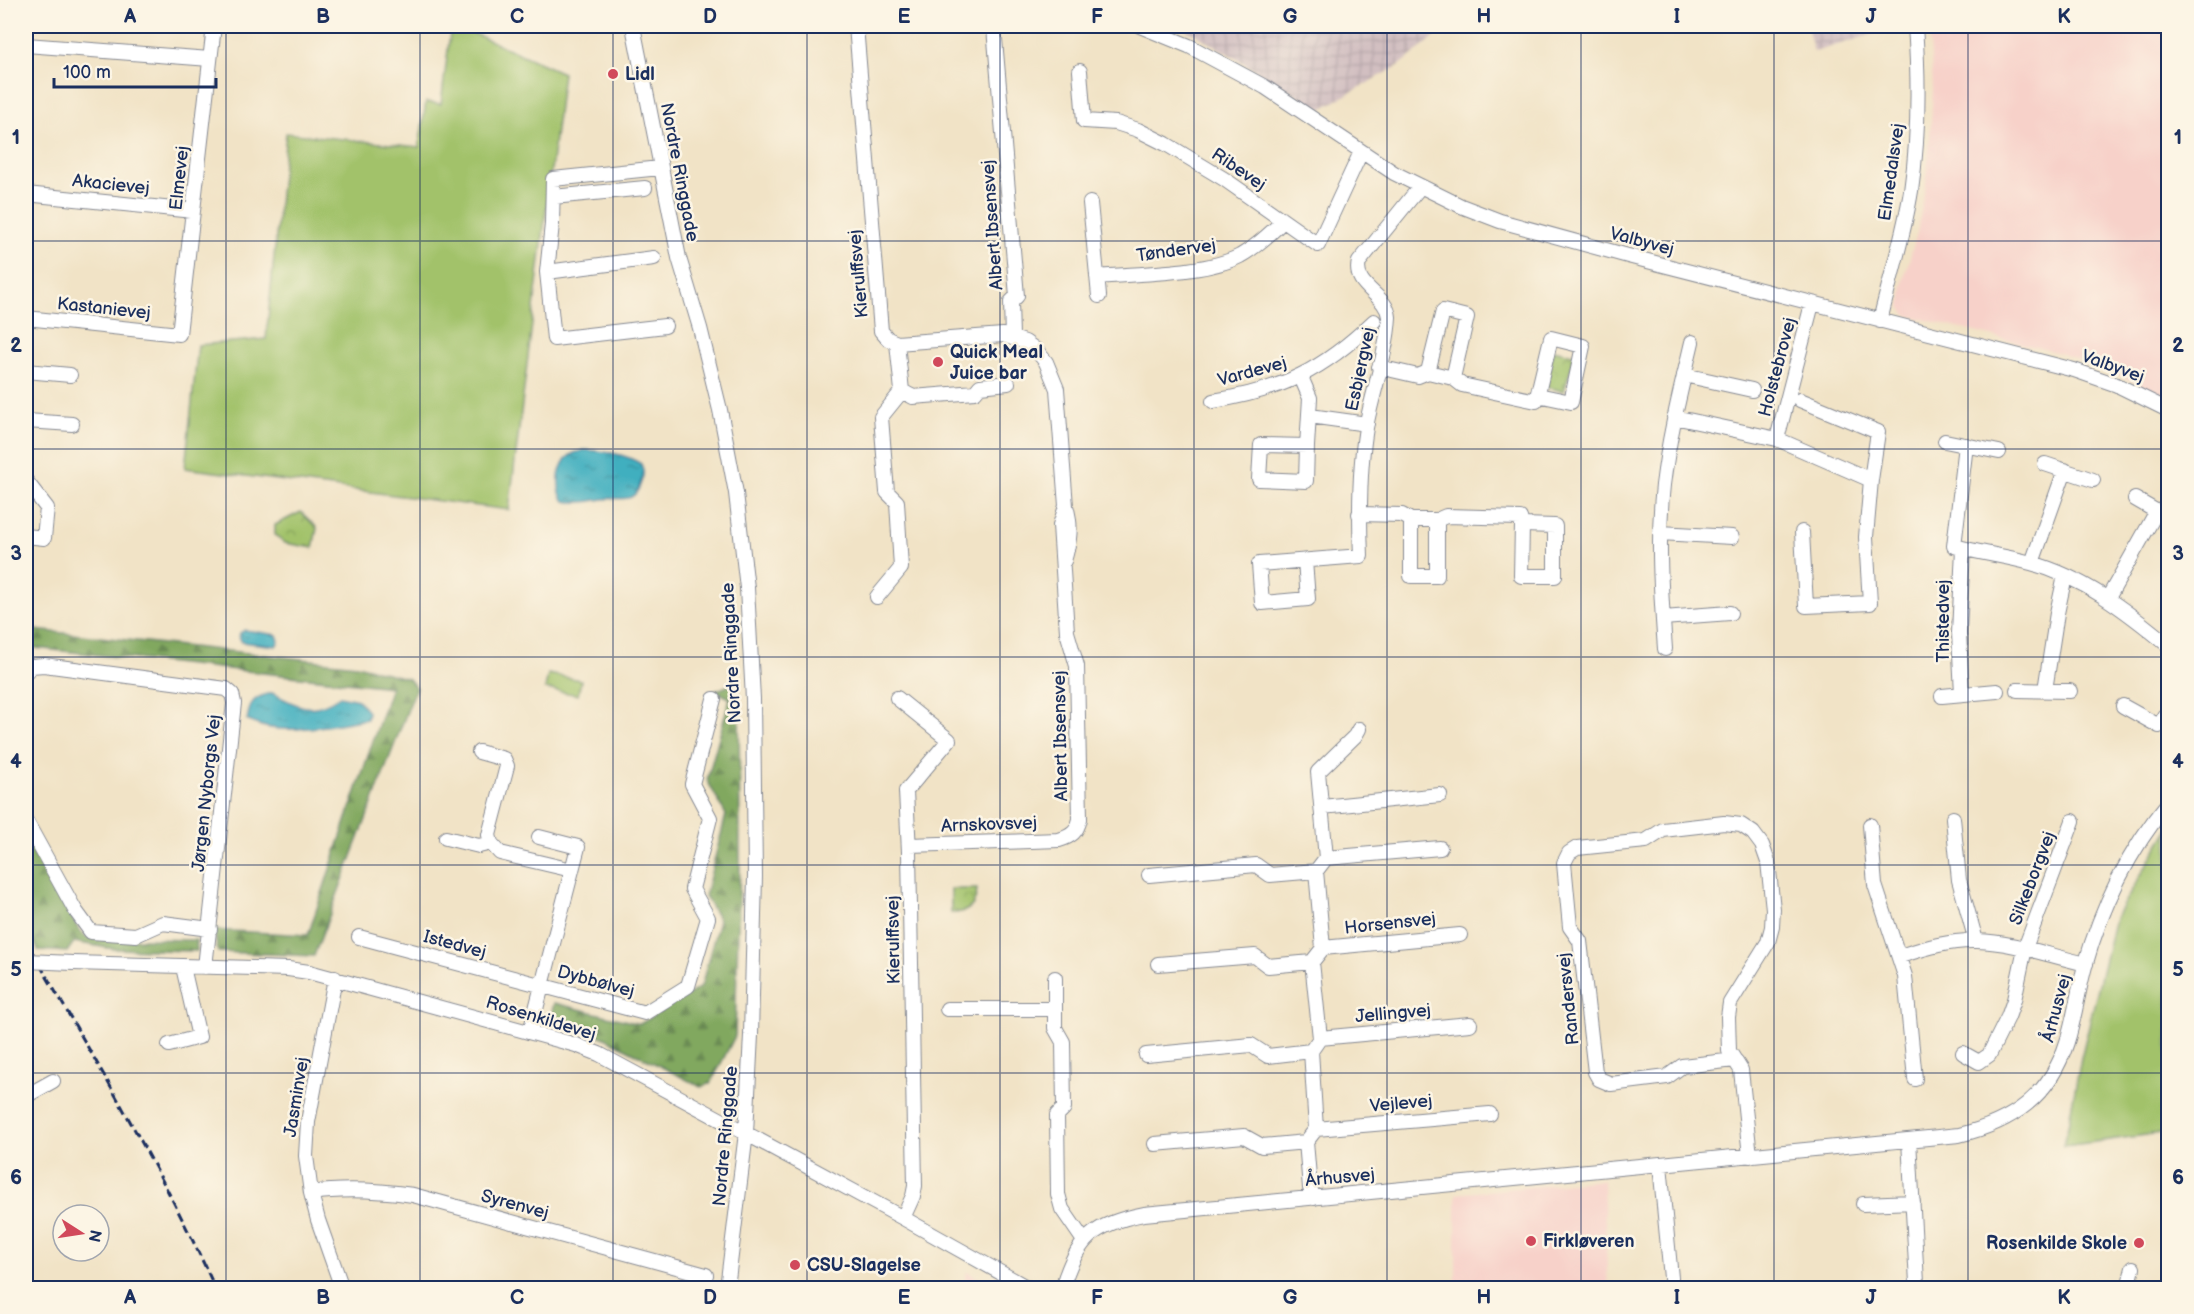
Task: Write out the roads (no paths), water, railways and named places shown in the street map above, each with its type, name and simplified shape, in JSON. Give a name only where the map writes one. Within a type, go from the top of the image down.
[{"type":"street","name":"Elmevej","points":[[179,334],[214,26]]},
{"type":"street","name":"Nordre Ringgade","points":[[633,26],[679,258],[700,328],[720,410],[736,493],[747,588],[753,699],[755,876],[746,1133],[727,1288]]},
{"type":"street","name":"Kierulffsvej","points":[[856,26],[881,331],[888,339],[897,343]]},
{"type":"street","name":"Valbyvej","points":[[1140,26],[1189,46],[1265,87],[1361,152],[1420,187],[1500,221],[1545,235],[2074,370],[2117,385],[2169,410]]},
{"type":"street","name":"Elmedalsvej","points":[[1880,321],[1911,192],[1917,138],[1918,77],[1915,26]]},
{"type":"street","name":"Albert Ibsensvej","points":[[994,28],[1017,296],[1011,302],[1012,336],[1036,350],[1046,362],[1057,389],[1066,506],[1060,525],[1061,550],[1064,561],[1067,632],[1077,666],[1080,819],[1077,830],[1070,836]]},
{"type":"street","points":[[26,45],[210,59]]},
{"type":"street","name":"Ribevej","points":[[1080,71],[1084,121],[1116,123],[1157,140],[1224,178],[1318,245],[1361,152]]},
{"type":"street","points":[[660,168],[554,179],[546,272],[554,339],[665,326]]},
{"type":"street","name":"Esbjergvej","points":[[1305,561],[1361,556],[1359,514],[1367,424],[1389,323],[1389,312],[1384,303],[1358,276],[1357,267],[1420,187]]},
{"type":"street","points":[[553,197],[645,188]]},
{"type":"street","name":"Akacievej","points":[[26,194],[193,211]]},
{"type":"street","points":[[1090,203],[1099,296]]},
{"type":"street","name":"Tøndervej","points":[[1097,276],[1218,265],[1260,243],[1283,221]]},
{"type":"street","points":[[546,272],[654,258]]},
{"type":"street","name":"Holstebrovej","points":[[1777,440],[1812,303]]},
{"type":"street","points":[[1428,372],[1443,311],[1467,317],[1453,378]]},
{"type":"street","name":"Kastanievej","points":[[26,318],[179,334]]},
{"type":"street","name":"Vardevej","points":[[1213,400],[1247,395],[1300,377],[1349,345],[1374,321]]},
{"type":"street","points":[[877,597],[901,568],[897,502],[887,492],[881,417],[902,391],[897,343],[1012,336]]},
{"type":"street","points":[[1379,368],[1418,376],[1428,372],[1453,378],[1462,385],[1536,401],[1551,338],[1583,346],[1571,402],[1538,395]]},
{"type":"street","points":[[1665,649],[1660,533],[1663,485],[1674,417],[1692,342]]},
{"type":"street","points":[[26,371],[70,375]]},
{"type":"street","name":"Holstebrovej","points":[[1684,375],[1752,390]]},
{"type":"street","name":"Vardevej","points":[[1300,377],[1308,388],[1310,398],[1307,446]]},
{"type":"street","points":[[902,391],[913,397],[944,395],[975,392],[980,386],[1008,383]]},
{"type":"street","name":"Holstebrovej","points":[[1800,400],[1878,432],[1866,537],[1870,603],[1806,606],[1802,532]]},
{"type":"street","points":[[1310,416],[1367,424]]},
{"type":"street","name":"Holstebrovej","points":[[1674,417],[1777,440],[1871,480]]},
{"type":"street","points":[[26,420],[72,424]]},
{"type":"street","points":[[1945,441],[1999,452]]},
{"type":"street","name":"Thistedvej","points":[[1962,694],[1959,633],[1963,549],[1954,546],[1966,445]]},
{"type":"street","points":[[2044,464],[2093,480]]},
{"type":"street","points":[[2032,563],[2065,470]]},
{"type":"street","points":[[26,481],[47,508],[44,538],[26,536]]},
{"type":"street","points":[[2108,598],[2163,515],[2135,499]]},
{"type":"street","points":[[1359,514],[1402,515],[1411,519],[1437,520],[1446,516],[1520,518],[1522,525]]},
{"type":"street","points":[[1411,519],[1411,576],[1437,576],[1437,520]]},
{"type":"street","points":[[1660,533],[1732,537]]},
{"type":"street","points":[[1963,549],[2032,563],[2065,576],[2108,598],[2169,645]]},
{"type":"street","points":[[2045,690],[2065,576]]},
{"type":"street","points":[[1663,618],[1730,613]]},
{"type":"street","name":"Jørgen Nyborgs Vej","points":[[26,672],[31,666],[44,664],[226,689],[232,694],[234,703],[205,967]]},
{"type":"street","points":[[2017,690],[2070,691]]},
{"type":"street","points":[[1942,696],[1997,691]]},
{"type":"street","name":"Kierulffsvej","points":[[897,698],[949,740],[906,791],[915,1186],[903,1218]]},
{"type":"street","name":"Dybbølvej","points":[[542,985],[645,1013],[687,986],[708,918],[692,889],[710,818],[692,784],[714,699]]},
{"type":"street","points":[[2123,705],[2159,726],[2169,711]]},
{"type":"street","points":[[1314,1198],[1310,1188],[1306,1142],[1316,1129],[1311,1050],[1320,1038],[1312,962],[1323,948],[1316,871],[1326,858],[1318,772],[1355,736],[1359,729]]},
{"type":"street","points":[[479,752],[504,759],[507,766],[489,835],[491,843],[500,853],[572,870]]},
{"type":"street","points":[[1322,807],[1440,795]]},
{"type":"street","name":"Århusvej","points":[[1062,1288],[1074,1254],[1099,1227],[1118,1219],[1144,1214],[1750,1156],[1959,1135],[1983,1130],[2005,1120],[2028,1105],[2045,1086],[2058,1065],[2067,1041],[2086,964],[2107,906],[2130,858],[2169,803]]},
{"type":"street","points":[[1953,818],[1959,880],[1976,941]]},
{"type":"street","points":[[26,821],[75,910],[91,932],[136,935],[164,923],[210,929]]},
{"type":"street","name":"Silkeborgvej","points":[[1963,1053],[1979,1062],[1989,1055],[2014,1000],[2025,948],[2073,821]]},
{"type":"street","name":"Randersvej","points":[[1735,1060],[1682,1066],[1667,1077],[1611,1084],[1599,1079],[1595,1072],[1580,941],[1570,927],[1564,863],[1569,853],[1576,848],[1646,841],[1663,830],[1724,824],[1741,825],[1754,833],[1762,844],[1768,862],[1773,909],[1772,927],[1768,942],[1730,1003],[1728,1017],[1729,1051],[1742,1070],[1750,1156]]},
{"type":"street","points":[[1870,825],[1875,885],[1905,976],[1915,1079]]},
{"type":"street","name":"Arnskovsvej","points":[[909,845],[1059,840],[1070,836]]},
{"type":"street","points":[[530,1032],[578,847],[539,837]]},
{"type":"street","points":[[446,838],[479,846],[491,843]]},
{"type":"street","points":[[1326,858],[1440,848]]},
{"type":"street","points":[[1149,875],[1256,865],[1269,874],[1316,871]]},
{"type":"street","name":"Horsensvej","points":[[1323,948],[1460,935]]},
{"type":"street","name":"Istedvej","points":[[359,937],[542,985]]},
{"type":"street","name":"Silkeborgvej","points":[[1900,956],[1934,946],[1976,941],[2025,948],[2086,964]]},
{"type":"street","points":[[1158,964],[1254,956],[1268,966],[1312,962]]},
{"type":"street","name":"Rosenkildevej","points":[[26,961],[288,969],[335,978],[530,1032],[599,1054],[1028,1288]]},
{"type":"street","points":[[169,1045],[199,1037],[183,966]]},
{"type":"street","name":"Jasminvej","points":[[335,978],[308,1122],[306,1156],[311,1193],[342,1288]]},
{"type":"street","points":[[1054,978],[1055,1028],[1063,1042],[1064,1108],[1057,1114],[1058,1194],[1066,1216],[1084,1241]]},
{"type":"street","points":[[947,1009],[1055,1009]]},
{"type":"street","name":"Jellingvej","points":[[1320,1038],[1470,1024]]},
{"type":"street","points":[[1146,1055],[1251,1045],[1268,1056],[1311,1050]]},
{"type":"street","points":[[26,1096],[53,1081]]},
{"type":"street","name":"Vejlevej","points":[[1316,1129],[1490,1114]]},
{"type":"street","points":[[1155,1144],[1244,1136],[1262,1146],[1306,1142]]},
{"type":"street","points":[[1909,1140],[1917,1283]]},
{"type":"street","points":[[1660,1165],[1672,1288]]},
{"type":"street","name":"Syrenvej","points":[[311,1193],[354,1189],[382,1190],[413,1195],[706,1275]]},
{"type":"street","points":[[1863,1204],[1912,1202]]},
{"type":"street","points":[[2128,1288],[2133,1268]]},
{"type":"water","points":[[584,450],[621,455],[641,464],[643,477],[635,494],[626,498],[565,501],[559,486],[561,468],[570,455]]},
{"type":"water","points":[[245,630],[277,635],[279,641],[276,646],[242,642],[239,637],[240,633]]},
{"type":"water","points":[[272,693],[299,705],[313,708],[340,696],[358,700],[368,712],[367,719],[322,727],[289,729],[260,725],[247,720],[253,701],[260,696]]},
{"type":"railway","points":[[26,941],[149,1156],[215,1288]]},
{"type":"place","name":"Lidl","points":[[613,74]]},
{"type":"place","name":"Quick Meal Juice bar","points":[[938,362]]},
{"type":"place","name":"Firkløveren","points":[[1531,1241]]},
{"type":"place","name":"Rosenkilde Skole","points":[[2139,1243]]},
{"type":"place","name":"CSU-Slagelse","points":[[795,1265]]}]
